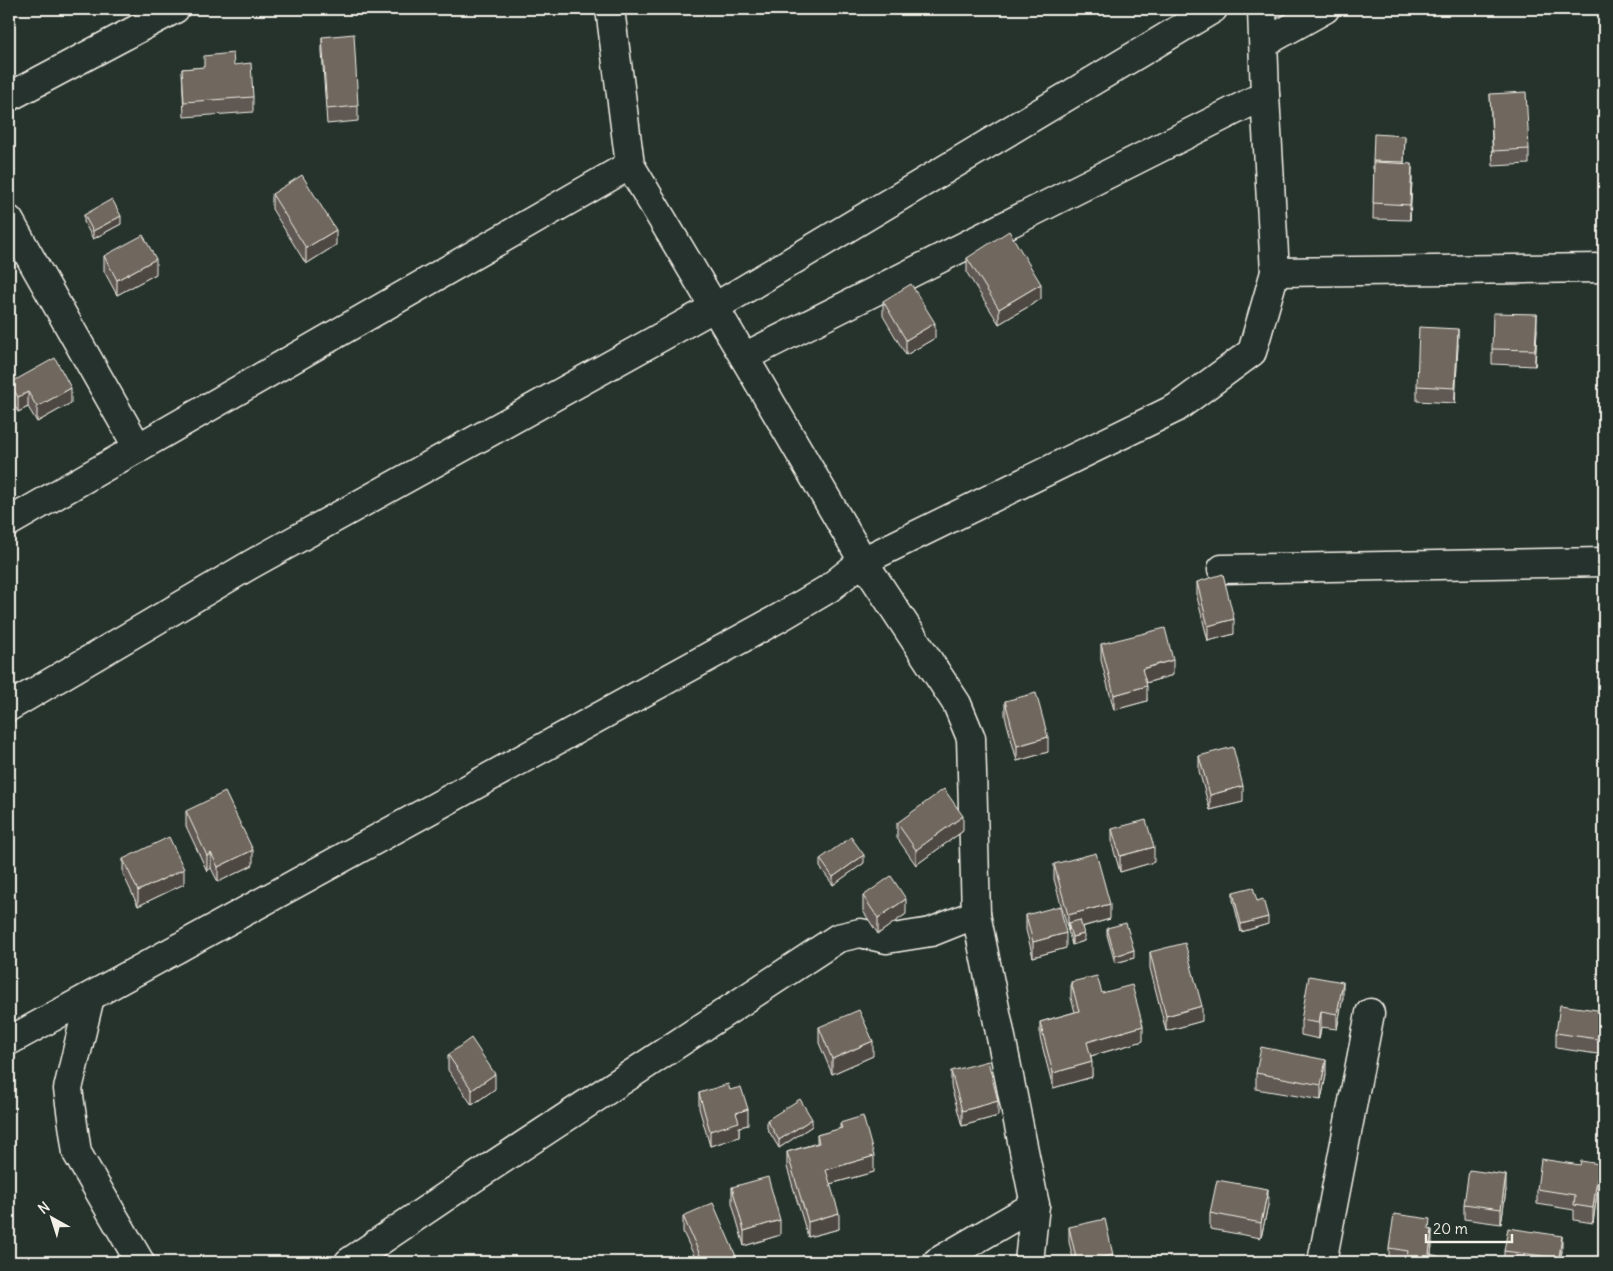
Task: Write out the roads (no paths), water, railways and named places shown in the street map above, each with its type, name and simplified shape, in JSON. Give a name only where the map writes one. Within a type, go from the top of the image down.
[{"type":"street","points":[[9,97],[175,9]]},
{"type":"street","points":[[610,9],[630,165],[863,561],[957,704],[971,738],[976,914],[1036,1205],[1029,1262]]},
{"type":"street","points":[[9,708],[250,565],[715,307],[1213,9]]},
{"type":"street","points":[[9,1041],[779,618],[828,589],[863,561],[1176,408],[1252,352],[1275,272],[1262,9]]},
{"type":"street","points":[[1264,43],[1325,9]]},
{"type":"street","points":[[744,357],[1265,95]]},
{"type":"street","points":[[9,522],[630,165]]},
{"type":"street","points":[[9,220],[138,448]]},
{"type":"street","points":[[1275,272],[1604,268]]},
{"type":"street","points":[[1222,569],[1604,562]]},
{"type":"street","points":[[349,1262],[450,1192],[838,938],[860,933],[887,938],[931,932],[976,914]]},
{"type":"street","points":[[90,997],[68,1089],[77,1153],[140,1262]]},
{"type":"street","points":[[1322,1262],[1370,1013]]},
{"type":"street","points":[[937,1262],[1036,1205]]}]
